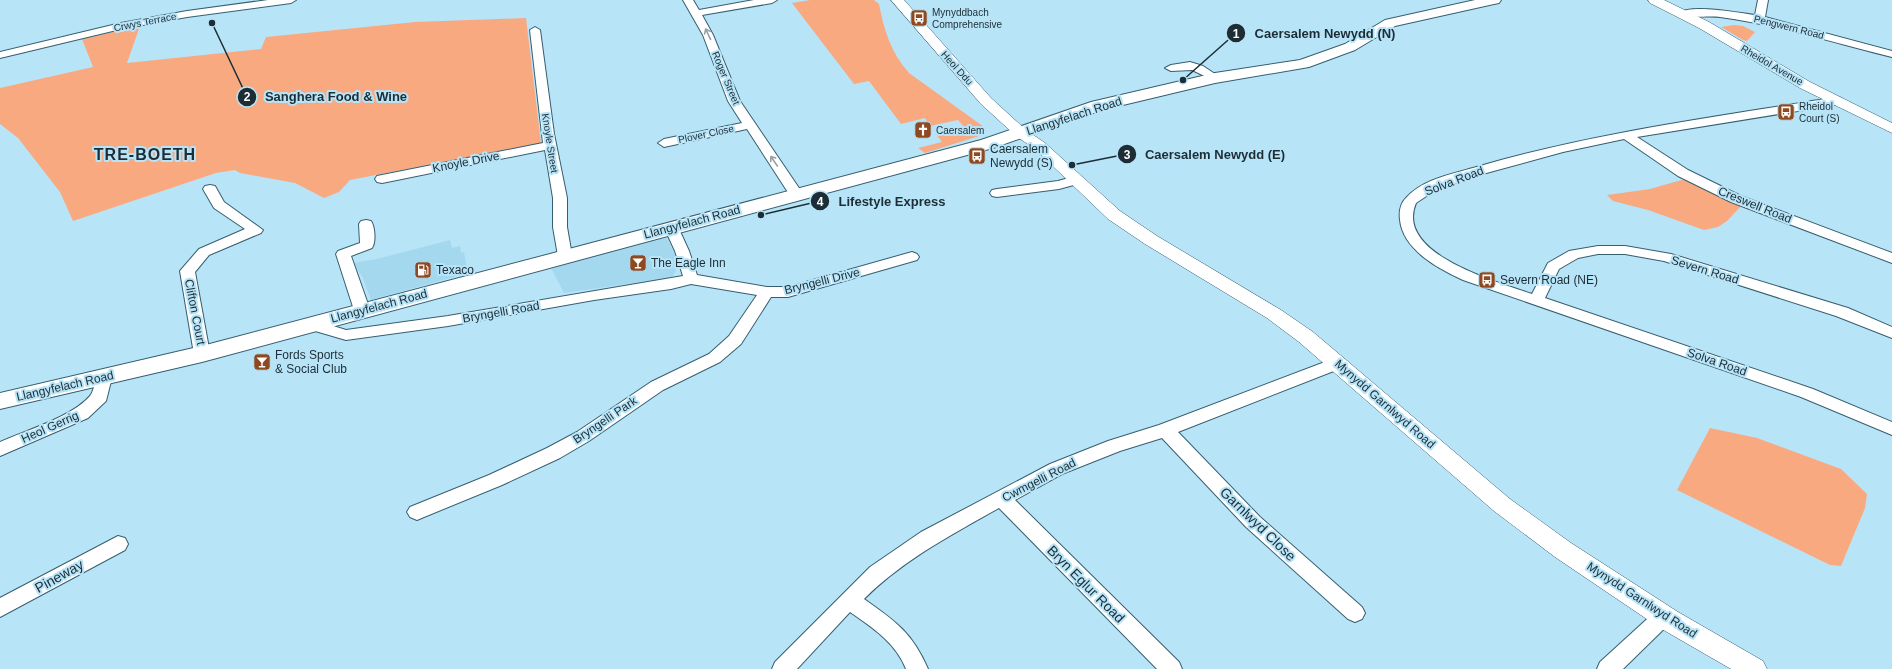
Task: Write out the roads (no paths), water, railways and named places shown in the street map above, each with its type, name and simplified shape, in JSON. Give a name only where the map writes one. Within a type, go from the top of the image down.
[{"type":"main road","name":"Llangyfelach Road","points":[[0,401],[202,354],[671,227],[986,144],[1097,106],[1215,78],[1303,64],[1350,47],[1390,23],[1494,0]]},
{"type":"street","points":[[199,0],[204,11]]},
{"type":"street","name":"Crwys Terrace","points":[[0,55],[120,26],[204,11],[291,0]]},
{"type":"street","name":"Roger Street","points":[[688,0],[697,13],[708,35],[734,101],[796,194]]},
{"type":"street","name":"Heol Ddu","points":[[897,0],[986,101],[1021,133]]},
{"type":"street","name":"Rheidol Avenue","points":[[1654,0],[1684,14],[1837,101],[1892,129]]},
{"type":"street","points":[[1759,19],[1763,0]]},
{"type":"street","points":[[697,13],[768,3]]},
{"type":"street","name":"Pengwern Road","points":[[1684,14],[1710,12],[1759,19],[1892,54]]},
{"type":"street","name":"Knoyle Street","points":[[534,30],[550,146],[560,198],[560,227],[565,256]]},
{"type":"street","points":[[0,44],[12,46],[16,51]]},
{"type":"street","points":[[1171,68],[1196,66],[1215,78]]},
{"type":"street","name":"Solva Road","points":[[1837,101],[1572,145],[1509,161],[1447,181],[1424,191],[1410,201],[1406,211],[1405,220],[1416,241],[1438,261],[1468,277],[1807,393],[1892,429]]},
{"type":"street","name":"Plover Close","points":[[664,143],[749,125]]},
{"type":"street","name":"Mynydd Garnlwyd Road","points":[[1021,133],[1040,146],[1114,215],[1151,240],[1274,314],[1338,363],[1502,505],[1563,550],[1664,616],[1754,669]]},
{"type":"street","name":"Creswell Road","points":[[1627,136],[1683,174],[1736,199],[1892,258]]},
{"type":"street","name":"Knoyle Drive","points":[[382,179],[550,146]]},
{"type":"street","points":[[997,193],[1059,185],[1076,180]]},
{"type":"street","name":"Clifton Court","points":[[202,354],[187,271],[204,252],[256,230],[219,205],[210,189]]},
{"type":"street","points":[[362,310],[343,254],[367,245],[366,224]]},
{"type":"street","points":[[671,227],[682,251],[690,278]]},
{"type":"street","name":"Severn Road","points":[[1536,301],[1553,266],[1574,254],[1598,250],[1625,250],[1666,258],[1828,307],[1892,333]]},
{"type":"street","name":"Bryngelli Drive","points":[[690,278],[767,292],[788,292],[912,257]]},
{"type":"street","name":"Bryngelli Road","points":[[311,324],[346,335],[448,321],[594,295],[671,284],[690,278]]},
{"type":"street","name":"Bryngelli Park","points":[[417,512],[518,471],[588,434],[632,401],[658,386],[723,353],[736,338],[767,292]]},
{"type":"street","name":"Cwmgelli Road","points":[[783,669],[877,573],[928,538],[1056,470],[1114,446],[1165,430],[1338,363]]},
{"type":"street","name":"Heol Gerrig","points":[[0,449],[82,414],[100,397],[104,377]]},
{"type":"street","name":"Garnlwyd Close","points":[[1165,430],[1253,522],[1355,613]]},
{"type":"street","name":"Bryn Eglur Road","points":[[1002,499],[1171,669]]},
{"type":"street","name":"Pineway","points":[[0,608],[118,544]]},
{"type":"street","points":[[849,600],[895,632],[913,656],[917,669]]},
{"type":"street","points":[[1608,669],[1664,616]]},
{"type":"place","name":"Mynyddbach Comprehensive","points":[[919,18]]},
{"type":"place","name":"Sanghera Food & Wine","points":[[212,23]]},
{"type":"place","name":"Caersalem Newydd (N)","points":[[1183,80]]},
{"type":"place","name":"Rheidol Court (S)","points":[[1786,112]]},
{"type":"place","name":"Caersalem","points":[[923,130]]},
{"type":"place","name":"Caersalem Newydd (S)","points":[[977,156]]},
{"type":"place","name":"Caersalem Newydd (E)","points":[[1072,165]]},
{"type":"place","name":"Lifestyle Express","points":[[761,215]]},
{"type":"place","name":"The Eagle Inn","points":[[638,263]]},
{"type":"place","name":"Texaco","points":[[423,270]]},
{"type":"place","name":"Severn Road (NE)","points":[[1487,280]]},
{"type":"place","name":"Fords Sports & Social Club","points":[[262,362]]},
{"type":"district","name":"TRE-BOETH","points":[[145,154]]}]
